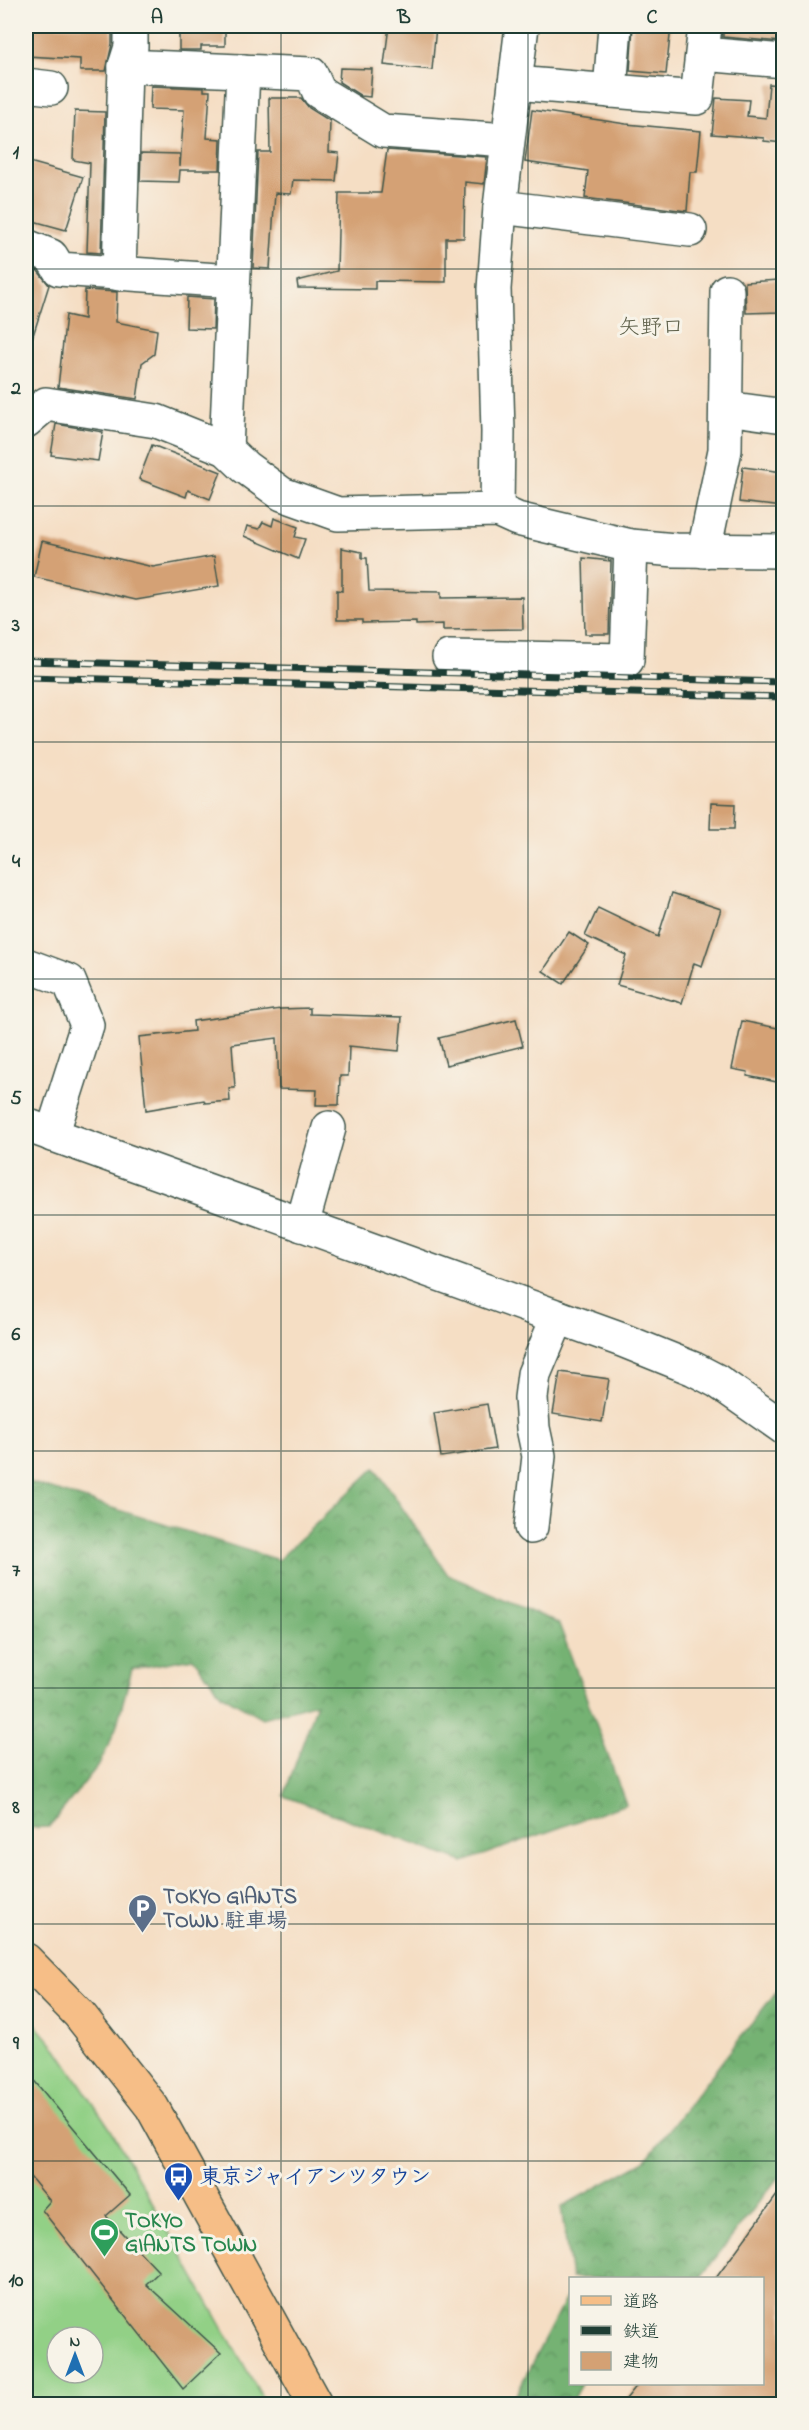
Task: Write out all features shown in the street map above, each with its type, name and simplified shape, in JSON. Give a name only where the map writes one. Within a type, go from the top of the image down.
[{"type":"main road","points":[[26,1960],[78,2014],[152,2107],[315,2404]]},
{"type":"street","points":[[119,274],[125,66],[131,47],[131,26]]},
{"type":"street","points":[[497,510],[498,432],[494,289],[507,140],[522,26]]},
{"type":"street","points":[[610,91],[615,26]]},
{"type":"street","points":[[515,83],[697,98],[704,40],[783,61]]},
{"type":"street","points":[[125,66],[311,74],[319,92],[383,131],[507,140]]},
{"type":"street","points":[[226,449],[243,71]]},
{"type":"street","points":[[500,207],[690,230]]},
{"type":"street","points":[[26,246],[51,256],[59,269],[232,281]]},
{"type":"street","points":[[704,551],[725,450],[727,291]]},
{"type":"street","points":[[26,422],[46,404],[156,421],[226,449],[245,467],[282,494],[338,514],[497,510],[517,519],[631,546],[704,551],[783,551]]},
{"type":"street","points":[[726,408],[783,416]]},
{"type":"street","points":[[449,657],[627,660],[631,546]]},
{"type":"street","points":[[26,965],[69,981],[87,1024],[39,1130],[558,1317],[694,1369],[717,1381],[783,1428]]},
{"type":"street","points":[[302,1225],[329,1128]]},
{"type":"street","points":[[531,1527],[539,1456],[533,1428],[531,1398],[534,1374],[558,1317]]},
{"type":"green space","points":[[375,1468],[448,1575],[559,1624],[626,1804],[463,1862],[284,1796],[317,1703],[262,1718],[222,1695],[193,1658],[132,1669],[116,1728],[100,1763],[49,1827],[26,1828],[26,1481],[278,1560]]},
{"type":"green space","points":[[783,1983],[783,2171],[701,2277],[571,2277],[561,2207],[645,2161]]},
{"type":"green space","name":"TOKYO GIANTS TOWN","points":[[26,2013],[57,2049],[111,2130],[266,2404],[26,2404]]},
{"type":"green space","points":[[569,2292],[569,2385],[580,2385],[570,2404],[511,2404]]},
{"type":"building","points":[[26,26],[112,26],[112,44],[106,71],[80,71],[80,59],[26,56]]},
{"type":"building","points":[[179,26],[225,26],[225,46],[201,46],[201,50],[179,50]]},
{"type":"building","points":[[389,26],[436,26],[432,70],[384,65]]},
{"type":"building","points":[[633,26],[671,26],[666,74],[630,71]]},
{"type":"building","points":[[723,26],[783,26],[783,42],[723,37]]},
{"type":"building","points":[[340,68],[372,69],[370,97],[361,96],[339,82]]},
{"type":"building","points":[[769,84],[783,85],[783,143],[764,141],[764,138],[712,134],[716,98],[749,100],[747,116],[766,118]]},
{"type":"building","points":[[151,86],[204,88],[204,91],[210,91],[207,138],[221,139],[220,170],[180,170],[179,182],[140,181],[141,153],[180,154],[180,167],[184,110],[150,109]]},
{"type":"building","points":[[269,98],[301,98],[309,108],[330,121],[329,152],[339,153],[336,181],[293,180],[291,194],[275,193],[270,269],[253,268],[258,152],[270,152]]},
{"type":"building","points":[[532,110],[626,124],[701,131],[697,172],[690,172],[687,211],[585,198],[588,171],[525,162]]},
{"type":"building","points":[[75,111],[105,112],[101,253],[87,252],[90,163],[73,160]]},
{"type":"building","points":[[387,150],[487,157],[484,184],[465,182],[464,238],[446,238],[446,282],[375,281],[375,289],[298,288],[297,281],[337,271],[339,193],[381,193]]},
{"type":"building","points":[[26,161],[83,177],[66,230],[26,219]]},
{"type":"building","points":[[26,266],[38,271],[49,285],[30,345],[26,344]]},
{"type":"building","points":[[779,280],[780,312],[746,313],[745,282]]},
{"type":"building","points":[[85,290],[117,292],[116,322],[157,330],[154,354],[142,363],[137,399],[58,387],[66,315],[84,319]]},
{"type":"building","points":[[187,297],[214,299],[213,329],[186,328]]},
{"type":"building","points":[[56,424],[103,432],[98,461],[51,455]]},
{"type":"building","points":[[152,445],[221,472],[210,499],[188,490],[186,497],[139,479]]},
{"type":"building","points":[[743,467],[783,472],[783,507],[739,502]]},
{"type":"building","points":[[274,518],[298,527],[295,537],[305,539],[298,559],[244,536],[247,526],[259,529],[263,522],[272,526]]},
{"type":"building","points":[[42,541],[153,567],[214,556],[219,586],[136,600],[34,577]]},
{"type":"building","points":[[342,548],[362,552],[362,558],[367,558],[369,591],[441,592],[441,598],[522,597],[523,629],[443,630],[443,624],[362,623],[362,620],[337,620],[337,590],[342,591]]},
{"type":"building","points":[[583,558],[611,561],[609,634],[585,634]]},
{"type":"building","points":[[711,803],[735,804],[734,829],[710,829]]},
{"type":"building","points":[[672,893],[721,909],[702,966],[694,963],[682,1003],[617,985],[626,955],[585,936],[598,908],[658,937]]},
{"type":"building","points":[[569,932],[589,945],[563,984],[543,971]]},
{"type":"building","points":[[310,1008],[310,1014],[402,1017],[399,1051],[349,1046],[348,1076],[340,1076],[339,1105],[316,1105],[317,1090],[279,1089],[277,1038],[232,1044],[235,1088],[229,1088],[230,1101],[205,1103],[204,1100],[146,1110],[139,1037],[194,1031],[193,1021],[281,1009]]},
{"type":"building","points":[[516,1019],[523,1046],[446,1065],[439,1038]]},
{"type":"building","points":[[742,1021],[783,1029],[783,1051],[777,1082],[747,1076],[748,1072],[732,1069]]},
{"type":"building","points":[[560,1372],[609,1379],[602,1422],[553,1414]]},
{"type":"building","points":[[487,1404],[495,1449],[441,1457],[434,1413]]},
{"type":"building","points":[[26,2071],[130,2195],[106,2216],[159,2272],[146,2284],[221,2353],[183,2389],[42,2210],[50,2201],[26,2172]]},
{"type":"building","points":[[783,2187],[783,2404],[622,2404],[637,2385],[764,2385],[764,2277],[717,2277]]},
{"type":"railway","points":[[26,661],[784,682]]},
{"type":"railway","points":[[26,677],[784,697]]},
{"type":"place","name":"TOKYO GIANTS TOWN 駐車場","points":[[142,1934]]},
{"type":"place","name":"東京ジャイアンツタウン","points":[[179,2202]]},
{"type":"place","name":"TOKYO GIANTS TOWN","points":[[104,2258]]},
{"type":"district","name":"矢野口","points":[[651,326]]}]
